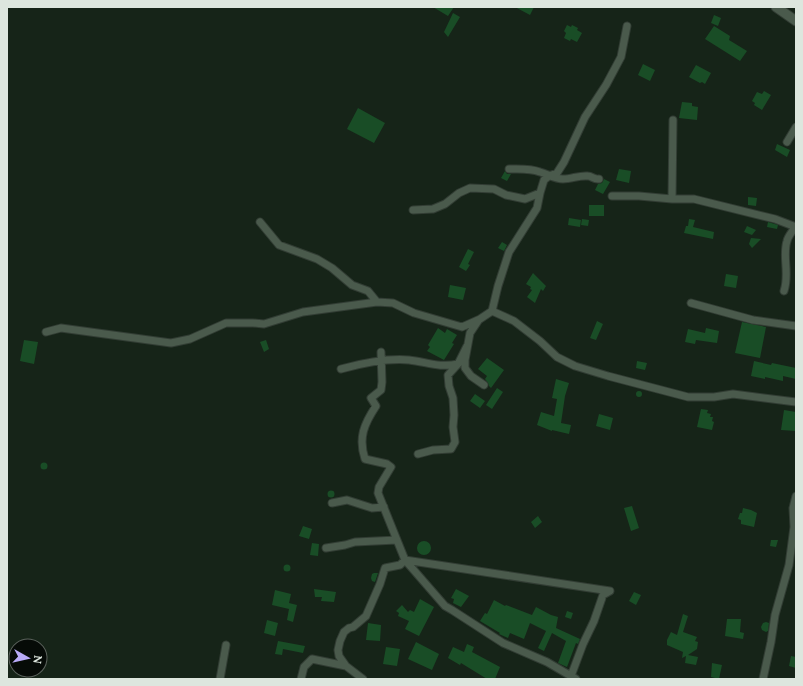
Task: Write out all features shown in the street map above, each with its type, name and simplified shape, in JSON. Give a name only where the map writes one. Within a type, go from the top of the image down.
[{"type":"street","points":[[782,9],[796,20]]},
{"type":"street","points":[[46,332],[62,328],[171,343],[190,339],[226,323],[264,324],[304,312],[377,302],[393,303],[414,313],[462,327],[480,319],[492,311],[505,263],[517,239],[537,208],[544,180],[557,173],[564,162],[585,116],[606,85],[621,57],[627,26]]},
{"type":"street","points":[[672,199],[673,120]]},
{"type":"street","points":[[787,142],[796,127]]},
{"type":"street","points":[[509,169],[539,171],[549,176],[563,179],[580,176],[590,176],[595,180],[599,179]]},
{"type":"street","points":[[413,210],[433,209],[445,204],[459,193],[470,188],[494,189],[506,195],[524,199],[540,193]]},
{"type":"street","points":[[612,196],[694,199],[775,219],[796,227],[787,240],[787,272],[784,291]]},
{"type":"street","points":[[260,222],[279,245],[317,259],[332,268],[352,285],[368,291],[377,302]]},
{"type":"street","points":[[691,303],[753,320],[796,326]]},
{"type":"street","points":[[492,311],[514,321],[540,341],[557,357],[575,366],[608,376],[688,397],[714,397],[734,394],[796,402]]},
{"type":"street","points":[[480,319],[470,333],[465,368],[471,376],[484,384]]},
{"type":"street","points":[[418,454],[434,450],[451,449],[454,442],[453,398],[449,386],[448,375],[458,364],[467,346]]},
{"type":"street","points":[[381,352],[381,390],[371,398],[376,406],[365,427],[361,445],[365,459],[387,464],[391,467],[379,487],[378,493],[405,560],[445,606],[503,643],[547,662],[574,678],[583,644],[594,621],[603,594],[610,591],[405,560]]},
{"type":"street","points":[[341,369],[380,361],[408,360],[435,366],[458,364]]},
{"type":"street","points":[[763,679],[775,615],[788,565],[794,527],[793,508],[796,496]]},
{"type":"street","points":[[332,503],[347,500],[372,508],[384,507]]},
{"type":"street","points":[[326,548],[355,542],[397,540]]},
{"type":"street","points":[[363,679],[346,666],[339,656],[338,650],[344,632],[353,627],[366,616],[383,577],[383,571],[385,568],[400,565],[405,560]]},
{"type":"street","points":[[220,679],[226,646]]},
{"type":"street","points":[[301,679],[304,667],[312,660],[346,666]]},
{"type":"building","points":[[433,7],[454,7],[448,16]]},
{"type":"building","points":[[515,7],[534,7],[530,15]]},
{"type":"building","points":[[453,13],[460,17],[448,37],[444,32]]},
{"type":"building","points":[[714,15],[721,18],[718,26],[711,23]]},
{"type":"building","points":[[567,25],[571,27],[572,25],[578,28],[577,30],[582,33],[577,42],[564,38],[566,33],[564,31]]},
{"type":"building","points":[[714,26],[730,36],[729,40],[747,51],[740,61],[705,39]]},
{"type":"building","points":[[643,64],[655,70],[650,81],[638,75]]},
{"type":"building","points":[[696,65],[711,73],[705,84],[689,77]]},
{"type":"building","points":[[764,91],[771,95],[762,110],[754,105],[755,103],[752,101],[757,92],[762,94]]},
{"type":"building","points":[[682,102],[692,103],[692,106],[698,107],[697,120],[679,118]]},
{"type":"building","points":[[358,108],[385,123],[374,143],[347,129]]},
{"type":"building","points":[[777,144],[790,150],[787,157],[775,150]]},
{"type":"building","points":[[619,169],[631,171],[629,183],[616,180]]},
{"type":"building","points":[[505,171],[507,174],[511,174],[507,181],[501,178]]},
{"type":"building","points":[[604,179],[610,182],[603,194],[595,190],[598,184],[602,183]]},
{"type":"building","points":[[748,197],[757,198],[756,206],[748,205]]},
{"type":"building","points":[[589,205],[604,205],[604,216],[589,216]]},
{"type":"building","points":[[569,218],[581,220],[580,227],[568,225]]},
{"type":"building","points":[[582,219],[589,220],[588,226],[581,225]]},
{"type":"building","points":[[689,219],[695,220],[693,227],[714,232],[713,239],[684,233],[686,226],[688,226]]},
{"type":"building","points":[[768,222],[778,225],[777,229],[767,227]]},
{"type":"building","points":[[747,226],[756,230],[752,235],[744,232]]},
{"type":"building","points":[[751,238],[761,239],[752,248],[749,244]]},
{"type":"building","points":[[502,242],[507,245],[504,251],[498,248]]},
{"type":"building","points":[[468,249],[474,252],[468,264],[470,265],[466,271],[459,267]]},
{"type":"building","points":[[533,273],[546,286],[543,291],[541,289],[535,303],[527,297],[532,290],[530,289],[531,287],[526,284]]},
{"type":"building","points":[[726,274],[738,276],[736,288],[724,286]]},
{"type":"building","points":[[450,285],[466,288],[463,300],[448,297]]},
{"type":"building","points":[[597,321],[603,324],[596,340],[590,338]]},
{"type":"building","points":[[742,322],[766,327],[760,358],[735,353]]},
{"type":"building","points":[[438,328],[445,333],[447,329],[457,335],[452,343],[454,344],[444,360],[427,351],[430,347],[428,345]]},
{"type":"building","points":[[706,328],[719,331],[717,343],[696,340],[695,344],[685,342],[688,329],[705,333]]},
{"type":"building","points":[[24,340],[38,342],[34,364],[20,361]]},
{"type":"building","points":[[266,340],[269,349],[264,352],[260,342]]},
{"type":"building","points":[[487,358],[504,370],[491,388],[485,379],[487,376],[478,369]]},
{"type":"building","points":[[637,361],[647,363],[645,370],[636,368]]},
{"type":"building","points":[[754,361],[796,368],[796,379],[783,376],[783,381],[751,376]]},
{"type":"building","points":[[556,379],[569,383],[565,396],[561,423],[571,425],[569,434],[552,431],[537,425],[541,412],[554,416],[557,399],[552,398]]},
{"type":"building","points":[[497,388],[503,392],[492,409],[486,405]]},
{"type":"building","points":[[639,391],[642,394],[639,397],[636,394]]},
{"type":"building","points":[[475,394],[485,401],[480,408],[470,401]]},
{"type":"building","points":[[701,409],[708,410],[707,413],[711,414],[710,417],[713,417],[712,421],[714,422],[712,430],[697,427]]},
{"type":"building","points":[[784,410],[796,412],[796,431],[781,430]]},
{"type":"building","points":[[599,414],[613,418],[610,430],[596,426]]},
{"type":"building","points":[[44,462],[47,463],[47,469],[44,470],[41,469],[40,466],[41,463]]},
{"type":"building","points":[[331,490],[334,491],[334,497],[331,498],[328,497],[327,494],[328,491]]},
{"type":"building","points":[[632,506],[639,528],[631,531],[624,508]]},
{"type":"building","points":[[743,508],[757,513],[754,527],[741,524],[741,520],[738,519]]},
{"type":"building","points":[[538,516],[542,522],[535,528],[531,522]]},
{"type":"building","points":[[303,526],[312,529],[309,539],[299,536]]},
{"type":"building","points":[[771,540],[778,540],[776,547],[770,546]]},
{"type":"building","points":[[421,541],[427,541],[431,545],[431,551],[427,555],[421,555],[417,551],[417,545]]},
{"type":"building","points":[[312,543],[319,544],[318,556],[310,555]]},
{"type":"building","points":[[287,565],[290,568],[287,571],[284,568]]},
{"type":"building","points":[[378,573],[375,582],[372,581],[371,578],[372,574]]},
{"type":"building","points":[[314,589],[336,592],[334,602],[321,601],[322,597],[315,597]]},
{"type":"building","points":[[456,589],[469,596],[461,607],[453,603],[454,599],[451,598]]},
{"type":"building","points":[[275,590],[291,594],[289,603],[297,605],[293,622],[287,620],[289,609],[272,605]]},
{"type":"building","points":[[634,592],[641,595],[636,605],[629,601]]},
{"type":"building","points":[[420,599],[434,607],[419,636],[405,629],[409,621],[398,616],[399,613],[396,611],[402,605],[408,612],[410,610],[414,612]]},
{"type":"building","points":[[494,600],[505,606],[506,605],[532,615],[536,607],[558,617],[556,628],[580,639],[578,644],[576,643],[567,667],[558,663],[566,641],[552,633],[544,651],[538,648],[546,631],[530,623],[524,639],[510,633],[508,638],[499,634],[500,633],[480,621],[485,613],[487,614]]},
{"type":"building","points":[[567,611],[573,613],[571,619],[565,617]]},
{"type":"building","points":[[683,614],[688,616],[683,632],[697,637],[695,641],[698,642],[697,649],[688,655],[698,657],[696,665],[685,663],[686,656],[682,658],[683,652],[667,645],[667,640],[671,632],[677,635]]},
{"type":"building","points":[[727,619],[741,619],[740,632],[744,633],[743,639],[725,636]]},
{"type":"building","points":[[267,620],[278,623],[275,636],[264,633]]},
{"type":"building","points":[[368,623],[381,625],[380,641],[366,640]]},
{"type":"building","points":[[763,623],[769,623],[768,631],[766,632],[762,630],[761,627]]},
{"type":"building","points":[[278,641],[305,646],[303,653],[283,649],[282,655],[275,654]]},
{"type":"building","points":[[416,642],[439,654],[432,670],[408,659]]},
{"type":"building","points":[[467,644],[474,647],[472,652],[500,667],[495,679],[487,679],[461,663],[460,665],[448,658],[453,647],[464,652]]},
{"type":"building","points":[[386,647],[400,649],[397,666],[383,664]]},
{"type":"building","points":[[791,656],[796,657],[796,668],[789,666]]},
{"type":"building","points":[[712,663],[722,665],[719,679],[711,677]]}]
